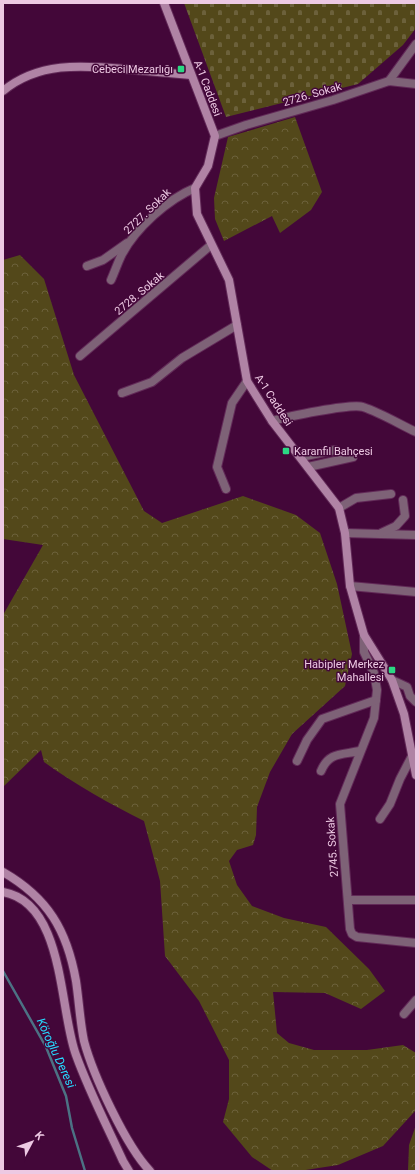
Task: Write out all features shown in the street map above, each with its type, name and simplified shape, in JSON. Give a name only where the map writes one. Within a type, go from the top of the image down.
[{"type":"main road","name":"A-1 Caddesi","points":[[164,3],[215,136]]},
{"type":"main road","points":[[3,91],[26,76],[43,70],[63,66],[88,65],[191,75]]},
{"type":"main road","points":[[195,188],[208,166],[215,136]]},
{"type":"main road","name":"A-1 Caddesi","points":[[195,188],[197,214],[229,280],[247,381],[272,421],[301,457],[338,508],[345,533],[350,586],[364,635],[392,680],[404,714],[416,775]]},
{"type":"main road","points":[[3,872],[23,883],[43,902],[58,923],[68,947],[76,980],[84,1041],[92,1065],[126,1135],[150,1171]]},
{"type":"main road","points":[[3,892],[18,896],[30,907],[43,924],[52,945],[75,1054],[123,1161],[130,1171]]},
{"type":"street","points":[[389,81],[416,44]]},
{"type":"street","name":"2726. Sokak","points":[[215,136],[389,81],[416,84]]},
{"type":"street","name":"2727. Sokak","points":[[112,280],[122,254],[131,240],[175,198],[195,188]]},
{"type":"street","points":[[87,266],[103,260],[131,240]]},
{"type":"street","name":"2728. Sokak","points":[[80,356],[211,245]]},
{"type":"street","points":[[122,393],[152,382],[182,358],[237,325]]},
{"type":"street","points":[[226,489],[217,467],[232,404],[247,381]]},
{"type":"street","points":[[272,421],[287,417],[314,414],[347,406],[362,406],[416,432]]},
{"type":"street","points":[[301,457],[335,450]]},
{"type":"street","points":[[308,467],[354,457]]},
{"type":"street","points":[[338,508],[356,498],[391,494]]},
{"type":"street","points":[[378,534],[396,526],[405,516],[403,500]]},
{"type":"street","points":[[345,533],[416,535]]},
{"type":"street","points":[[350,586],[416,592]]},
{"type":"street","name":"2745. Sokak","points":[[364,635],[364,652],[374,673],[377,690],[374,718],[340,804],[350,929],[352,934],[369,939],[416,943]]},
{"type":"street","points":[[392,680],[407,687],[410,696],[416,702]]},
{"type":"street","points":[[297,761],[307,740],[322,719],[376,700]]},
{"type":"street","points":[[321,771],[325,761],[331,757],[360,751]]},
{"type":"street","points":[[380,819],[390,804],[400,779],[412,756]]},
{"type":"street","points":[[348,900],[416,900]]},
{"type":"street","points":[[404,1014],[416,1000]]},
{"type":"green space","points":[[184,3],[416,3],[416,28],[403,45],[358,84],[226,117]]},
{"type":"green space","points":[[295,117],[322,192],[311,210],[280,233],[272,216],[224,241],[215,219],[214,198],[228,137]]},
{"type":"green space","points":[[20,255],[44,279],[74,375],[144,511],[162,523],[243,496],[296,515],[320,533],[337,584],[352,654],[345,686],[292,734],[270,772],[257,807],[256,835],[253,845],[237,850],[229,861],[237,885],[252,906],[284,918],[326,927],[369,969],[385,991],[361,1009],[325,993],[273,992],[277,1033],[289,1043],[314,1050],[367,1050],[403,1045],[416,1053],[416,1110],[383,1146],[338,1165],[299,1171],[273,1171],[252,1157],[223,1122],[229,1099],[229,1060],[199,1001],[165,956],[160,881],[144,821],[68,779],[44,762],[41,750],[3,787],[3,615],[43,545],[3,539],[3,260]]},
{"type":"green space","points":[[416,1125],[416,1171],[408,1171],[409,1145]]},
{"type":"waterway","name":"Köroğlu Deresi","points":[[3,971],[46,1047],[66,1096],[72,1128],[85,1171]]},
{"type":"place","name":"Cebeci Mezarlığı","points":[[181,69]]},
{"type":"place","name":"Karanfil Bahçesi","points":[[286,451]]},
{"type":"place","name":"Habipler Merkez Mahallesi","points":[[392,670]]}]
